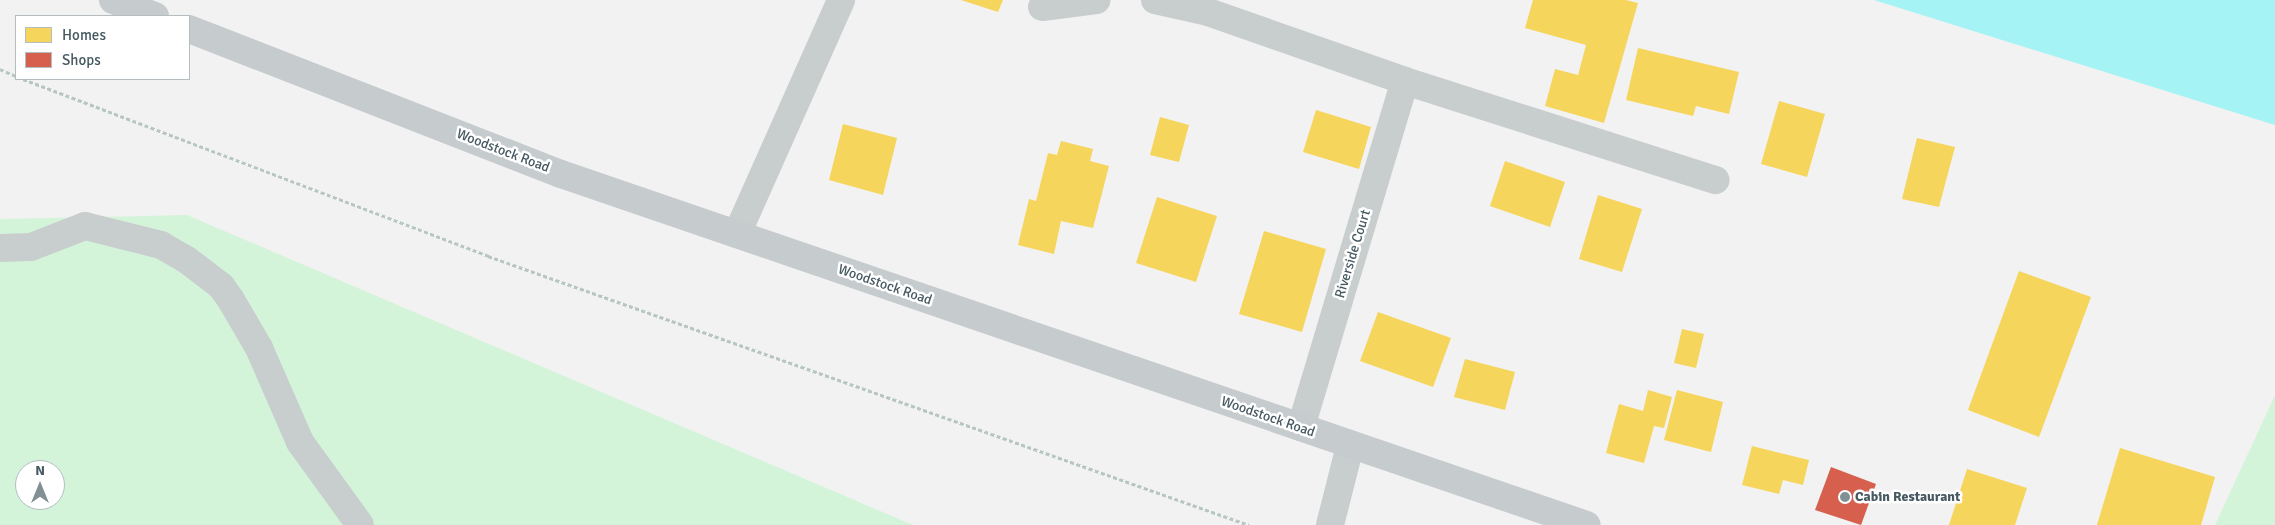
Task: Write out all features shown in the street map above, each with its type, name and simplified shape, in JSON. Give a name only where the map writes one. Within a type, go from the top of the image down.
[{"type":"main road","points":[[113,0],[152,15]]},
{"type":"main road","name":"Woodstock Road","points":[[190,29],[561,174],[1301,427],[1350,446],[1587,525]]},
{"type":"street","points":[[737,234],[841,0]]},
{"type":"street","points":[[1042,7],[1097,0]]},
{"type":"street","points":[[1155,0],[1208,12],[1405,81],[1716,180]]},
{"type":"street","name":"Riverside Court","points":[[1301,427],[1405,81]]},
{"type":"street","points":[[0,248],[31,247],[85,226],[160,245],[187,260],[221,286],[259,348],[300,442],[360,525]]},
{"type":"street","points":[[1330,525],[1350,446]]},
{"type":"path","points":[[0,69],[15,76]]},
{"type":"path","points":[[26,80],[488,256],[1249,525]]},
{"type":"green space","points":[[187,215],[913,525],[0,525],[0,219]]},
{"type":"green space","points":[[2275,395],[2275,525],[2215,525]]},
{"type":"water","points":[[1874,0],[2275,0],[2275,125]]},
{"type":"building: Homes","points":[[961,0],[1003,0],[998,12]]},
{"type":"building: Homes","points":[[1533,0],[1626,0],[1638,3],[1604,123],[1545,106],[1555,69],[1578,75],[1586,45],[1525,28]]},
{"type":"building: Homes","points":[[1638,48],[1739,72],[1729,114],[1696,106],[1693,116],[1626,100]]},
{"type":"building: Homes","points":[[1779,101],[1825,114],[1807,177],[1761,164]]},
{"type":"building: Homes","points":[[1316,110],[1371,127],[1359,169],[1303,152]]},
{"type":"building: Homes","points":[[1160,117],[1189,125],[1179,162],[1150,155]]},
{"type":"building: Homes","points":[[843,124],[897,138],[883,195],[829,180]]},
{"type":"building: Homes","points":[[1917,138],[1955,147],[1939,207],[1902,199]]},
{"type":"building: Homes","points":[[1061,141],[1093,149],[1090,161],[1109,166],[1093,228],[1061,221],[1054,254],[1018,245],[1029,199],[1036,201],[1048,153],[1057,155]]},
{"type":"building: Homes","points":[[1505,161],[1565,182],[1550,227],[1490,206]]},
{"type":"building: Homes","points":[[1598,195],[1642,209],[1622,272],[1579,259]]},
{"type":"building: Homes","points":[[1157,197],[1217,216],[1196,282],[1136,263]]},
{"type":"building: Homes","points":[[1264,231],[1326,249],[1302,332],[1239,314]]},
{"type":"building: Homes","points":[[2019,271],[2091,297],[2039,437],[1968,410]]},
{"type":"building: Homes","points":[[1378,312],[1451,338],[1433,387],[1360,361]]},
{"type":"building: Homes","points":[[1682,329],[1704,334],[1696,368],[1674,363]]},
{"type":"building: Homes","points":[[1465,359],[1515,372],[1505,410],[1454,397]]},
{"type":"building: Homes","points":[[1648,390],[1672,397],[1664,428],[1654,426],[1644,463],[1606,453],[1619,404],[1643,411]]},
{"type":"building: Homes","points":[[1677,390],[1723,402],[1711,452],[1664,440]]},
{"type":"building: Homes","points":[[1752,446],[1809,460],[1803,485],[1783,480],[1779,494],[1742,485]]},
{"type":"building: Homes","points":[[2120,448],[2215,477],[2201,525],[2097,525]]},
{"type":"building: Homes","points":[[1967,469],[2027,488],[2015,525],[1949,525]]},
{"type":"building: Shops","name":"Cabin Restaurant","points":[[1831,467],[1876,484],[1861,525],[1815,510]]},
{"type":"place","name":"Cabin Restaurant","points":[[1845,497]]}]
